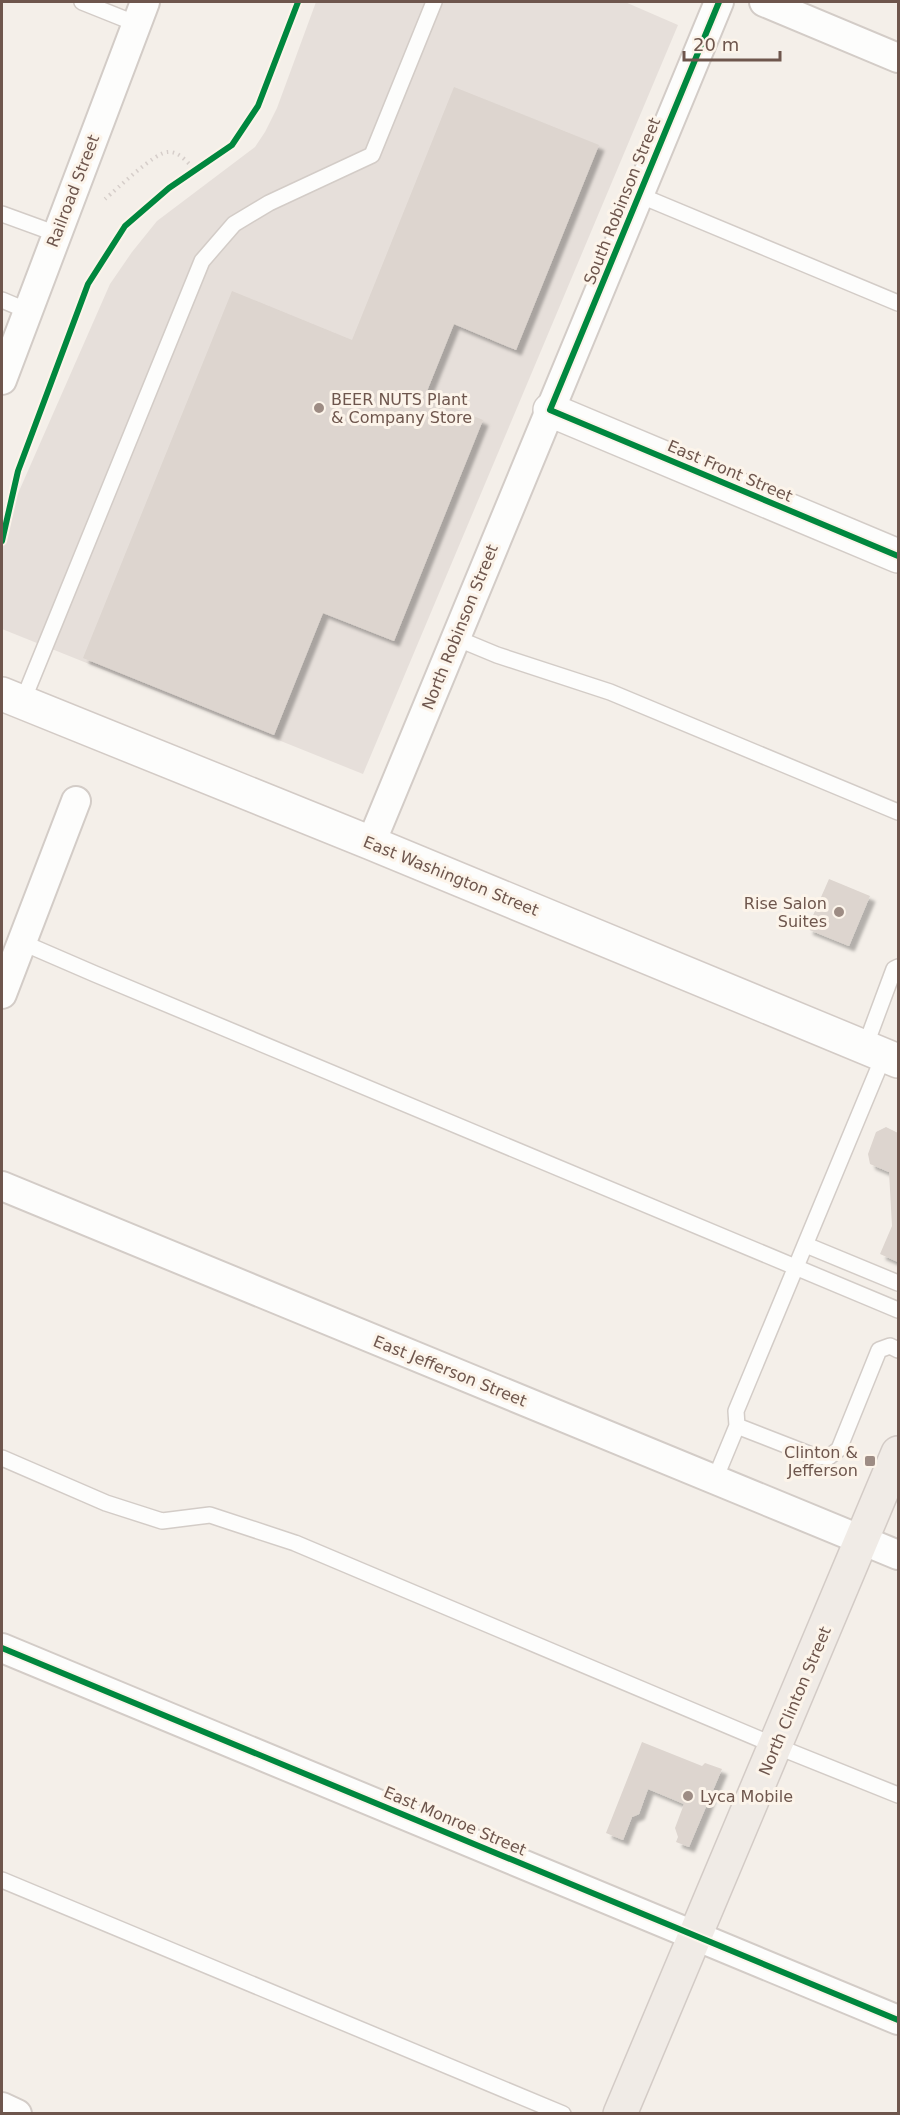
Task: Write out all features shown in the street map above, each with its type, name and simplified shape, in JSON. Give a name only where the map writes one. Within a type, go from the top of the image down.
[{"type":"main road","name":"East Front Street","points":[[550,410],[898,556]]},
{"type":"main road","name":"East Washington Street","points":[[12,698],[882,1054]]},
{"type":"main road","name":"North Clinton Street","points":[[620,2114],[898,1453]]},
{"type":"street","name":"South Robinson Street","points":[[550,410],[719,2]]},
{"type":"street","points":[[764,2],[898,58]]},
{"type":"street","name":"Railroad Street","points":[[2,380],[141,13]]},
{"type":"street","name":"North Robinson Street","points":[[371,843],[550,410]]},
{"type":"street","points":[[2,994],[76,801]]},
{"type":"street","name":"East Jefferson Street","points":[[2,1186],[898,1555]]},
{"type":"street","name":"East Monroe Street","points":[[2,1648],[898,2020]]},
{"type":"street","points":[[2,2107],[17,2114]]},
{"type":"lane","points":[[82,2],[141,13]]},
{"type":"lane","points":[[12,698],[202,261],[234,224],[269,202],[372,155],[434,2]]},
{"type":"lane","points":[[639,195],[898,303]]},
{"type":"lane","points":[[2,214],[57,234]]},
{"type":"lane","points":[[2,300],[27,311]]},
{"type":"lane","points":[[456,638],[497,655],[610,692],[898,812]]},
{"type":"lane","points":[[21,942],[898,1310]]},
{"type":"lane","points":[[715,1479],[737,1426],[736,1411],[797,1268],[882,1054],[894,969],[898,967]]},
{"type":"lane","points":[[806,1245],[898,1283]]},
{"type":"lane","points":[[737,1426],[814,1456],[829,1457],[839,1449],[879,1350],[890,1347],[898,1350]]},
{"type":"lane","points":[[2,1458],[106,1503],[162,1521],[210,1515],[295,1542],[776,1746],[898,1795]]},
{"type":"lane","points":[[2,1880],[563,2114]]},
{"type":"path","points":[[98,205],[156,156],[169,152],[179,155],[195,170]]},
{"type":"shaded area","points":[[316,2],[625,2],[678,25],[363,774],[2,629],[2,530],[110,284],[157,221],[255,147],[277,108]]},
{"type":"building","name":"BEER NUTS Plant & Company Store","points":[[454,87],[599,145],[516,350],[454,324],[425,396],[483,420],[394,641],[323,613],[274,735],[83,658],[232,291],[352,340]]},
{"type":"building","name":"Rise Salon Suites","points":[[829,879],[870,896],[849,946],[807,929]]},
{"type":"building","points":[[886,1127],[898,1133],[898,1262],[880,1254],[892,1226],[889,1172],[870,1164],[868,1154],[876,1132]]},
{"type":"building","name":"Lyca Mobile","points":[[642,1742],[702,1766],[705,1763],[722,1769],[689,1847],[676,1842],[678,1837],[675,1828],[684,1804],[648,1789],[639,1814],[632,1817],[623,1840],[606,1833]]},
{"type":"cycle path","points":[[2,541],[18,471],[88,284],[125,226],[169,188],[232,145],[258,106],[298,2]]},
{"type":"cycle path","points":[[719,2],[550,410],[898,556]]},
{"type":"cycle path","points":[[2,1648],[898,2020]]},
{"type":"place","name":"BEER NUTS Plant & Company Store","points":[[319,408]]},
{"type":"place","name":"Rise Salon Suites","points":[[839,912]]},
{"type":"place","name":"Clinton & Jefferson","points":[[870,1461]]},
{"type":"place","name":"Lyca Mobile","points":[[688,1796]]}]
